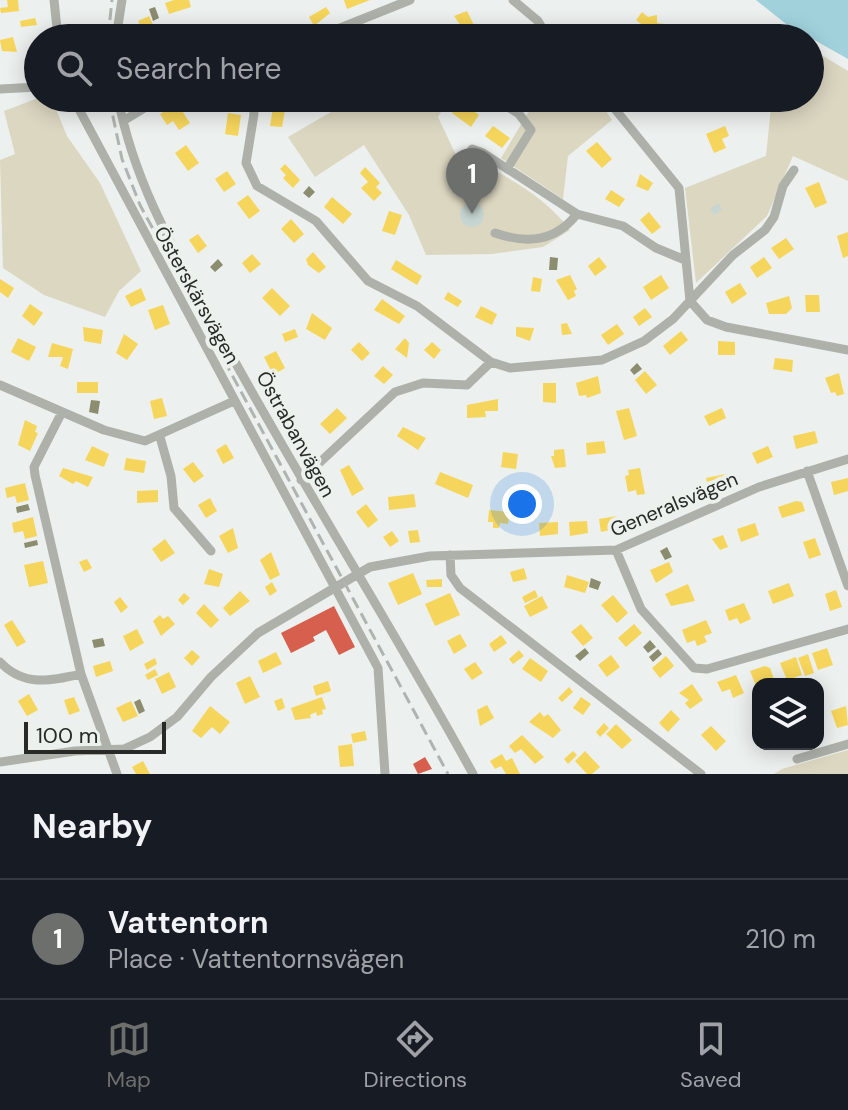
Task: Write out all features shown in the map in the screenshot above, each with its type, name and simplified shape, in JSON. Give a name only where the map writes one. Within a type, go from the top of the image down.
[{"type":"street","points":[[54,0],[57,24]]},
{"type":"street","points":[[350,24],[410,0]]},
{"type":"street","points":[[513,0],[529,11],[538,24]]},
{"type":"street","points":[[119,24],[124,1]]},
{"type":"street","points":[[0,89],[24,88]]},
{"type":"street","name":"Österskärsvägen","points":[[80,112],[378,668],[385,774]]},
{"type":"street","name":"Östrabanvägen","points":[[121,112],[137,173],[158,219],[301,480],[473,774]]},
{"type":"street","points":[[123,121],[138,112]]},
{"type":"street","points":[[254,112],[246,163],[257,186],[316,221],[368,281],[417,306],[491,362],[522,368],[602,360],[644,341],[690,301],[733,255],[765,230],[774,217],[783,186],[794,170]]},
{"type":"street","points":[[507,169],[531,130],[516,112]]},
{"type":"street","points":[[617,112],[679,188],[690,301],[707,320],[726,327],[848,350]]},
{"type":"street","points":[[472,149],[577,214],[623,226],[656,248],[685,260]]},
{"type":"street","points":[[495,233],[524,240],[549,237],[577,214]]},
{"type":"street","points":[[301,480],[395,392],[423,383],[460,388],[472,382],[491,362]]},
{"type":"street","points":[[0,385],[130,439],[151,441],[234,401]]},
{"type":"street","points":[[62,412],[34,467],[81,674],[117,774]]},
{"type":"street","points":[[160,437],[171,476],[174,508],[211,551]]},
{"type":"street","name":"Generalsvägen","points":[[0,762],[53,753],[124,749],[165,728],[243,644],[278,618],[356,573],[391,562],[450,555],[616,550],[759,487],[848,459]]},
{"type":"street","points":[[807,471],[844,560],[848,586]]},
{"type":"street","points":[[616,550],[641,609],[694,668],[707,669],[848,629]]},
{"type":"street","points":[[450,555],[451,575],[460,588],[701,774]]},
{"type":"street","points":[[0,662],[12,673],[37,682],[81,674]]},
{"type":"street","points":[[797,759],[848,744]]},
{"type":"shaded area","points":[[824,56],[848,71],[848,181],[793,156],[767,216],[696,283],[685,188],[766,156],[771,112],[824,112]]},
{"type":"shaded area","points":[[24,103],[24,112],[57,112],[67,136],[100,183],[141,271],[119,291],[105,317],[44,295],[3,268],[0,160],[15,154],[4,111]]},
{"type":"shaded area","points":[[331,112],[441,112],[438,117],[455,153],[486,166],[533,194],[570,230],[543,247],[492,254],[426,255],[409,215],[364,145],[315,177],[288,137]]},
{"type":"shaded area","points":[[529,112],[607,112],[612,120],[568,156],[563,199],[501,158]]},
{"type":"shaded area","points":[[848,750],[848,774],[774,774],[782,769]]},
{"type":"water","points":[[756,0],[848,0],[848,59],[824,45],[824,24],[786,24]]},
{"type":"building: Homes","points":[[7,0],[18,0],[19,11],[1,13],[0,8],[8,7]]},
{"type":"building: Homes","points":[[189,0],[191,7],[169,14],[165,3]]},
{"type":"building: Homes","points":[[344,0],[370,0],[347,9]]},
{"type":"building: Homes","points":[[326,7],[330,13],[316,24],[313,24],[309,17]]},
{"type":"building: Homes","points":[[467,11],[474,24],[460,24],[454,16]]},
{"type":"building: Homes","points":[[642,12],[648,17],[657,15],[657,23],[665,24],[641,24],[636,20]]},
{"type":"building: Homes","points":[[149,16],[153,24],[139,24],[138,21]]},
{"type":"building: Homes","points":[[35,18],[37,24],[21,27],[20,21]]},
{"type":"building: Homes","points":[[13,37],[17,52],[2,51],[0,40]]},
{"type":"building: Homes","points":[[183,112],[190,123],[179,130],[173,121],[167,125],[160,114]]},
{"type":"building: Homes","points":[[272,112],[285,112],[282,127],[270,126]]},
{"type":"building: Homes","points":[[475,112],[479,115],[471,127],[452,113]]},
{"type":"building: Homes","points":[[228,113],[241,115],[238,136],[225,134]]},
{"type":"building: Homes","points":[[493,126],[510,138],[502,148],[485,136]]},
{"type":"building: Homes","points":[[725,126],[729,136],[722,139],[726,148],[714,153],[706,134]]},
{"type":"building: Homes","points":[[597,142],[612,159],[602,168],[586,151]]},
{"type":"building: Homes","points":[[186,145],[199,163],[188,171],[175,153]]},
{"type":"building: Homes","points":[[285,164],[300,180],[293,188],[283,178],[286,175],[280,169]]},
{"type":"building: Homes","points":[[365,167],[380,183],[376,187],[382,193],[374,201],[361,188],[368,182],[360,173]]},
{"type":"building: Homes","points":[[227,171],[236,184],[224,192],[215,179]]},
{"type":"building: Homes","points":[[640,174],[653,183],[648,191],[636,186]]},
{"type":"building: Homes","points":[[819,182],[827,203],[815,208],[805,188]]},
{"type":"building: Homes","points":[[611,190],[625,199],[619,207],[605,199]]},
{"type":"building: Homes","points":[[248,195],[260,211],[249,219],[237,203]]},
{"type":"building: Homes","points":[[332,197],[352,214],[343,224],[324,207]]},
{"type":"building: Homes","points":[[389,211],[402,215],[395,235],[382,231]]},
{"type":"building: Homes","points":[[649,212],[661,227],[652,234],[640,220]]},
{"type":"building: Homes","points":[[291,219],[304,234],[294,243],[281,229]]},
{"type":"building: Homes","points":[[848,232],[848,256],[843,258],[837,236]]},
{"type":"building: Homes","points":[[198,234],[207,246],[198,253],[189,240]]},
{"type":"building: Homes","points":[[786,238],[794,249],[779,259],[771,248]]},
{"type":"building: Homes","points":[[313,252],[326,267],[319,273],[308,265],[306,259]]},
{"type":"building: Homes","points":[[252,254],[261,264],[250,273],[242,263]]},
{"type":"building: Homes","points":[[599,257],[607,267],[595,276],[588,266]]},
{"type":"building: Homes","points":[[764,257],[772,268],[757,278],[750,267]]},
{"type":"building: Homes","points":[[396,260],[422,276],[417,285],[391,269]]},
{"type":"building: Homes","points":[[570,275],[577,289],[574,291],[576,296],[568,300],[556,280]]},
{"type":"building: Homes","points":[[661,275],[669,288],[651,300],[643,287]]},
{"type":"building: Homes","points":[[533,277],[542,279],[540,292],[531,291]]},
{"type":"building: Homes","points":[[0,279],[14,288],[8,298],[0,292]]},
{"type":"building: Homes","points":[[740,283],[747,294],[732,304],[725,292]]},
{"type":"building: Homes","points":[[141,288],[146,300],[131,307],[125,296]]},
{"type":"building: Homes","points":[[272,288],[290,306],[280,316],[262,298]]},
{"type":"building: Homes","points":[[448,292],[462,301],[458,307],[444,299]]},
{"type":"building: Homes","points":[[805,295],[819,295],[820,312],[806,312]]},
{"type":"building: Homes","points":[[789,296],[792,308],[786,314],[769,314],[766,303]]},
{"type":"building: Homes","points":[[382,299],[405,316],[399,324],[374,310]]},
{"type":"building: Homes","points":[[30,304],[43,313],[34,326],[22,316]]},
{"type":"building: Homes","points":[[163,305],[170,324],[155,330],[148,310]]},
{"type":"building: Homes","points":[[481,306],[497,314],[492,325],[475,317]]},
{"type":"building: Homes","points":[[645,308],[652,317],[639,326],[633,317]]},
{"type":"building: Homes","points":[[312,313],[332,328],[325,340],[306,329]]},
{"type":"building: Homes","points":[[567,323],[572,334],[562,335],[561,324]]},
{"type":"building: Homes","points":[[617,324],[624,334],[608,345],[601,335]]},
{"type":"building: Homes","points":[[83,327],[103,330],[101,344],[84,341]]},
{"type":"building: Homes","points":[[516,327],[534,328],[530,341],[516,336]]},
{"type":"building: Homes","points":[[295,329],[298,337],[285,342],[282,334]]},
{"type":"building: Homes","points":[[681,331],[688,340],[670,355],[663,346]]},
{"type":"building: Homes","points":[[124,334],[138,344],[127,360],[116,353]]},
{"type":"building: Homes","points":[[18,338],[36,347],[29,361],[11,352]]},
{"type":"building: Homes","points":[[405,338],[409,343],[407,358],[395,349]]},
{"type":"building: Homes","points":[[718,341],[735,342],[735,355],[718,355]]},
{"type":"building: Homes","points":[[359,342],[370,353],[362,361],[351,350]]},
{"type":"building: Homes","points":[[432,342],[441,350],[434,359],[424,350]]},
{"type":"building: Homes","points":[[52,343],[73,349],[68,369],[60,366],[63,357],[48,357]]},
{"type":"building: Homes","points":[[276,351],[285,368],[273,375],[264,357]]},
{"type":"building: Homes","points":[[775,358],[793,360],[792,372],[773,369]]},
{"type":"building: Homes","points":[[383,366],[393,375],[384,384],[374,376]]},
{"type":"building: Homes","points":[[645,371],[657,385],[646,394],[635,380]]},
{"type":"building: Homes","points":[[839,373],[844,394],[837,396],[835,392],[831,393],[825,378]]},
{"type":"building: Homes","points":[[598,376],[601,393],[587,398],[586,395],[579,396],[576,383]]},
{"type":"building: Homes","points":[[77,382],[98,382],[98,393],[77,393]]},
{"type":"building: Homes","points":[[543,383],[556,383],[556,403],[543,402]]},
{"type":"building: Homes","points":[[162,398],[167,416],[154,419],[150,401]]},
{"type":"building: Homes","points":[[498,399],[498,411],[485,411],[486,417],[467,418],[467,405]]},
{"type":"building: Homes","points":[[337,408],[347,418],[330,434],[320,424]]},
{"type":"building: Homes","points":[[629,408],[637,436],[624,440],[616,411]]},
{"type":"building: Homes","points":[[722,408],[726,418],[709,426],[704,416]]},
{"type":"building: Homes","points":[[25,420],[37,426],[35,432],[38,433],[30,451],[18,445]]},
{"type":"building: Homes","points":[[403,427],[426,438],[418,450],[397,436]]},
{"type":"building: Homes","points":[[815,431],[818,443],[796,449],[793,436]]},
{"type":"building: Homes","points":[[604,441],[606,453],[587,455],[586,443]]},
{"type":"building: Homes","points":[[226,444],[234,458],[223,464],[216,450]]},
{"type":"building: Homes","points":[[92,446],[109,454],[104,467],[85,460]]},
{"type":"building: Homes","points":[[768,446],[773,457],[757,464],[752,453]]},
{"type":"building: Homes","points":[[564,449],[566,467],[555,468],[551,456],[554,456],[554,450]]},
{"type":"building: Homes","points":[[503,452],[518,454],[516,469],[501,467]]},
{"type":"building: Homes","points":[[126,458],[146,461],[144,473],[124,470]]},
{"type":"building: Homes","points":[[193,462],[204,476],[194,483],[183,469]]},
{"type":"building: Homes","points":[[349,465],[364,489],[352,496],[340,470]]},
{"type":"building: Homes","points":[[63,468],[93,477],[88,487],[76,481],[73,484],[59,476]]},
{"type":"building: Homes","points":[[640,468],[645,494],[637,495],[636,490],[628,492],[625,476],[629,475],[628,470]]},
{"type":"building: Homes","points":[[440,472],[473,485],[468,498],[435,484]]},
{"type":"building: Homes","points":[[726,474],[729,486],[709,491],[706,478]]},
{"type":"building: Homes","points":[[848,478],[848,491],[834,495],[831,482]]},
{"type":"building: Homes","points":[[25,483],[29,500],[17,503],[15,496],[7,498],[5,488]]},
{"type":"building: Homes","points":[[158,490],[158,502],[137,503],[137,491]]},
{"type":"building: Homes","points":[[414,494],[416,507],[389,510],[388,497]]},
{"type":"building: Homes","points":[[210,498],[217,511],[206,518],[198,505]]},
{"type":"building: Homes","points":[[802,502],[805,511],[782,518],[778,507]]},
{"type":"building: Homes","points":[[366,504],[378,520],[368,528],[356,512]]},
{"type":"building: Homes","points":[[489,510],[510,512],[508,524],[500,523],[499,528],[493,528],[493,522],[488,522]]},
{"type":"building: Homes","points":[[617,516],[619,528],[601,532],[599,519]]},
{"type":"building: Homes","points":[[33,517],[37,536],[25,539],[23,531],[14,533],[12,523]]},
{"type":"building: Homes","points":[[587,521],[588,533],[570,536],[569,522]]},
{"type":"building: Homes","points":[[558,522],[558,534],[540,536],[539,523]]},
{"type":"building: Homes","points":[[755,523],[759,535],[741,542],[737,529]]},
{"type":"building: Homes","points":[[233,528],[238,548],[228,553],[219,536]]},
{"type":"building: Homes","points":[[418,530],[420,542],[410,543],[408,531]]},
{"type":"building: Homes","points":[[392,531],[399,541],[390,547],[383,537]]},
{"type":"building: Homes","points":[[723,535],[728,547],[720,550],[712,539]]},
{"type":"building: Homes","points":[[815,538],[821,555],[809,559],[803,542]]},
{"type":"building: Homes","points":[[165,539],[175,553],[161,562],[152,549]]},
{"type":"building: Homes","points":[[271,552],[280,575],[270,580],[260,560]]},
{"type":"building: Homes","points":[[87,559],[92,568],[84,572],[79,562]]},
{"type":"building: Homes","points":[[43,561],[48,583],[29,587],[24,565]]},
{"type":"building: Homes","points":[[669,562],[673,572],[656,583],[650,570]]},
{"type":"building: Homes","points":[[524,568],[527,579],[513,582],[510,572]]},
{"type":"building: Homes","points":[[209,569],[223,574],[219,587],[204,584]]},
{"type":"building: Homes","points":[[413,573],[422,594],[398,605],[388,583]]},
{"type":"building: Homes","points":[[567,575],[589,582],[585,593],[564,587]]},
{"type":"building: Homes","points":[[442,579],[442,587],[427,587],[426,580]]},
{"type":"building: Homes","points":[[272,582],[277,591],[270,596],[265,587]]},
{"type":"building: Homes","points":[[789,583],[794,596],[773,604],[768,591]]},
{"type":"building: Homes","points":[[688,584],[695,601],[671,606],[665,594]]},
{"type":"building: Homes","points":[[535,590],[538,597],[525,603],[522,597]]},
{"type":"building: Homes","points":[[836,590],[842,607],[830,611],[825,594]]},
{"type":"building: Homes","points":[[240,591],[250,601],[230,616],[223,608]]},
{"type":"building: Homes","points":[[184,593],[190,598],[183,605],[178,600]]},
{"type":"building: Homes","points":[[450,593],[460,615],[435,626],[425,604]]},
{"type":"building: Homes","points":[[613,595],[628,613],[617,623],[601,605]]},
{"type":"building: Homes","points":[[542,596],[548,608],[530,617],[524,606]]},
{"type":"building: Homes","points":[[120,597],[128,607],[121,613],[114,602]]},
{"type":"building: Homes","points":[[744,603],[751,619],[740,624],[737,618],[729,621],[725,610]]},
{"type":"building: Homes","points":[[204,604],[219,620],[211,628],[196,613]]},
{"type":"building: Homes","points":[[160,615],[163,619],[168,616],[175,624],[161,636],[153,621]]},
{"type":"building: Homes","points":[[12,620],[26,642],[17,647],[4,625]]},
{"type":"building: Homes","points":[[706,620],[712,633],[704,636],[707,642],[697,646],[695,640],[687,643],[682,630]]},
{"type":"building: Homes","points":[[581,624],[593,638],[583,646],[571,632]]},
{"type":"building: Homes","points":[[634,624],[642,633],[626,647],[618,638]]},
{"type":"building: Homes","points":[[137,629],[144,643],[130,651],[123,636]]},
{"type":"building: Homes","points":[[460,634],[467,646],[454,654],[447,641]]},
{"type":"building: Homes","points":[[501,635],[507,643],[494,652],[489,644]]},
{"type":"building: Homes","points":[[827,648],[833,665],[818,670],[812,653]]},
{"type":"building: Homes","points":[[192,650],[200,657],[192,666],[184,658]]},
{"type":"building: Homes","points":[[519,650],[524,656],[513,664],[509,659]]},
{"type":"building: Homes","points":[[276,652],[282,664],[263,673],[258,661]]},
{"type":"building: Homes","points":[[808,654],[814,673],[805,676],[798,658]]},
{"type":"building: Homes","points":[[611,655],[620,667],[607,677],[598,665]]},
{"type":"building: Homes","points":[[666,656],[674,666],[660,678],[652,668]]},
{"type":"building: Homes","points":[[796,657],[802,675],[786,678],[780,663]]},
{"type":"building: Homes","points":[[155,658],[157,664],[147,670],[144,664]]},
{"type":"building: Homes","points":[[530,658],[548,671],[541,682],[522,669]]},
{"type":"building: Homes","points":[[110,661],[113,671],[96,677],[93,666]]},
{"type":"building: Homes","points":[[475,662],[483,673],[472,680],[464,669]]},
{"type":"building: Homes","points":[[765,666],[770,668],[774,678],[753,678],[750,671]]},
{"type":"building: Homes","points":[[155,669],[158,675],[148,680],[145,675]]},
{"type":"building: Homes","points":[[169,672],[176,687],[162,694],[155,679]]},
{"type":"building: Homes","points":[[736,675],[744,693],[733,698],[730,689],[722,692],[717,682]]},
{"type":"building: Homes","points":[[250,676],[260,697],[245,704],[236,683]]},
{"type":"building: Homes","points":[[328,681],[331,691],[316,696],[313,686]]},
{"type":"building: Homes","points":[[692,684],[703,700],[690,709],[685,703],[689,700],[679,693]]},
{"type":"building: Homes","points":[[569,687],[573,692],[562,702],[558,698]]},
{"type":"building: Homes","points":[[29,694],[38,710],[27,716],[18,701]]},
{"type":"building: Homes","points":[[74,697],[80,711],[69,715],[64,700]]},
{"type":"building: Homes","points":[[322,697],[326,709],[322,710],[323,714],[317,716],[316,712],[310,715],[311,718],[295,720],[291,708]]},
{"type":"building: Homes","points":[[581,697],[591,704],[583,715],[573,708]]},
{"type":"building: Homes","points":[[282,698],[285,708],[278,711],[274,701]]},
{"type":"building: Homes","points":[[131,701],[138,716],[123,722],[116,708]]},
{"type":"building: Homes","points":[[487,705],[494,718],[480,726],[477,710]]},
{"type":"building: Homes","points":[[210,706],[230,722],[220,734],[212,727],[201,738],[192,731]]},
{"type":"building: Homes","points":[[846,706],[848,725],[837,728],[831,711]]},
{"type":"building: Homes","points":[[671,710],[680,719],[668,732],[659,723]]},
{"type":"building: Homes","points":[[540,712],[544,717],[548,714],[561,730],[553,738],[529,722]]},
{"type":"building: Homes","points":[[604,723],[609,728],[600,737],[596,732]]},
{"type":"building: Homes","points":[[616,724],[632,740],[622,749],[606,734]]},
{"type":"building: Homes","points":[[711,726],[726,741],[716,751],[701,735]]},
{"type":"building: Homes","points":[[365,731],[367,740],[353,743],[351,734]]},
{"type":"building: Homes","points":[[522,735],[544,757],[535,764],[521,749],[515,753],[509,746]]},
{"type":"building: Homes","points":[[352,744],[354,766],[340,767],[338,746]]},
{"type":"building: Homes","points":[[573,751],[577,755],[568,764],[564,759]]},
{"type":"building: Homes","points":[[585,751],[600,767],[592,774],[587,774],[575,761]]},
{"type":"building: Homes","points":[[502,754],[506,761],[512,758],[520,774],[506,774],[501,766],[495,769],[490,761]]},
{"type":"building: Homes","points":[[143,761],[150,774],[136,774],[132,767]]},
{"type":"building: Shops","points":[[334,606],[355,647],[339,655],[326,630],[313,637],[315,641],[291,653],[281,633]]},
{"type":"building: Shops","points":[[425,757],[432,769],[418,774],[413,764]]},
{"type":"building: Industry","points":[[155,7],[159,18],[153,21],[149,9]]},
{"type":"building: Industry","points":[[309,186],[315,192],[309,198],[303,193]]},
{"type":"building: Industry","points":[[550,257],[558,258],[557,270],[549,270]]},
{"type":"building: Industry","points":[[218,259],[223,265],[215,272],[210,267]]},
{"type":"building: Industry","points":[[637,363],[642,369],[634,375],[630,370]]},
{"type":"building: Industry","points":[[91,400],[100,401],[98,414],[89,412]]},
{"type":"building: Industry","points":[[28,504],[30,510],[17,513],[16,507]]},
{"type":"building: Industry","points":[[37,540],[38,545],[25,548],[24,543]]},
{"type":"building: Industry","points":[[667,547],[672,557],[665,560],[660,551]]},
{"type":"building: Industry","points":[[591,578],[601,582],[598,590],[589,587]]},
{"type":"building: Industry","points":[[103,638],[105,646],[94,648],[92,640]]},
{"type":"building: Industry","points":[[650,640],[656,647],[648,653],[643,647]]},
{"type":"building: Industry","points":[[585,648],[589,653],[580,661],[575,656]]},
{"type":"building: Industry","points":[[658,649],[662,654],[653,662],[649,657]]},
{"type":"building: Industry","points":[[140,699],[145,711],[139,714],[134,702]]},
{"type":"building: Other","points":[[472,203],[480,207],[484,215],[480,223],[472,227],[464,223],[460,215],[464,207]]},
{"type":"building: Other","points":[[718,203],[722,209],[715,215],[710,209]]},
{"type":"railway","points":[[109,24],[112,0]]},
{"type":"railway","points":[[112,112],[122,159],[140,205],[448,774]]},
{"type":"place","name":"Vattentorn","points":[[472,214]]}]
